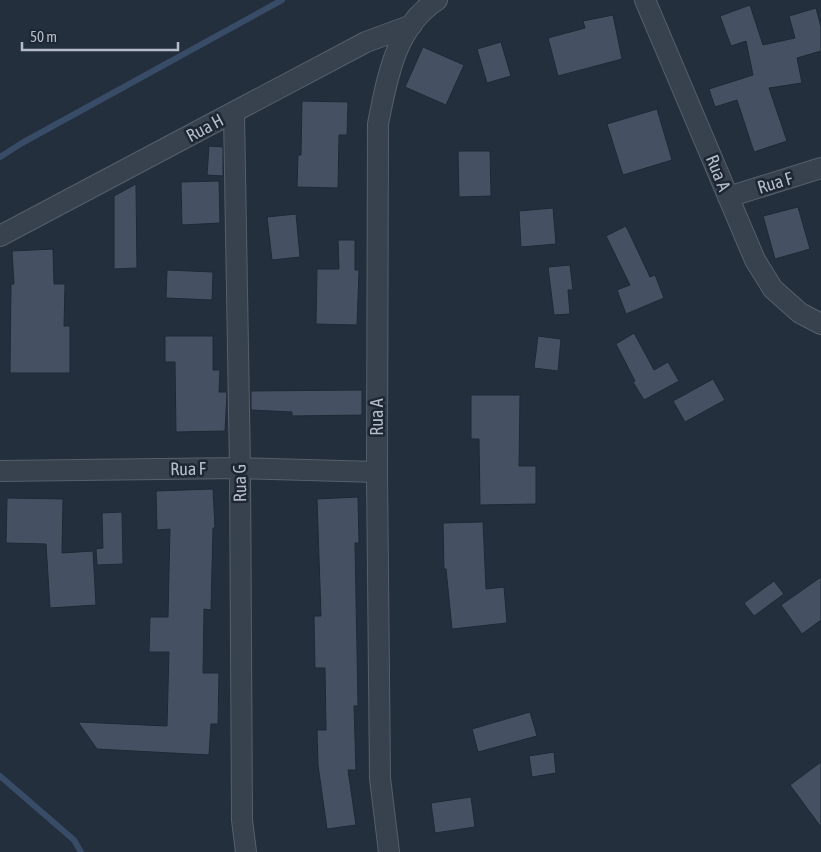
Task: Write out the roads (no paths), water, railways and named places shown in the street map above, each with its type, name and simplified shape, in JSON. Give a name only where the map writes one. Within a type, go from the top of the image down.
[{"type":"street","name":"Rua A","points":[[390,852],[380,778],[377,472],[378,124],[387,78],[396,50],[425,8],[437,0]]},
{"type":"street","name":"Rua A","points":[[645,0],[755,260],[773,289],[800,313],[821,324]]},
{"type":"street","name":"Rua H","points":[[0,236],[366,42],[412,25]]},
{"type":"street","name":"Rua G","points":[[234,113],[240,468],[242,820],[246,852]]},
{"type":"street","name":"Rua F","points":[[728,197],[821,168]]},
{"type":"street","name":"Rua F","points":[[0,471],[240,468],[377,472]]},
{"type":"waterway","points":[[0,157],[22,143],[282,0]]},
{"type":"waterway","points":[[0,776],[74,840],[81,852]]}]
